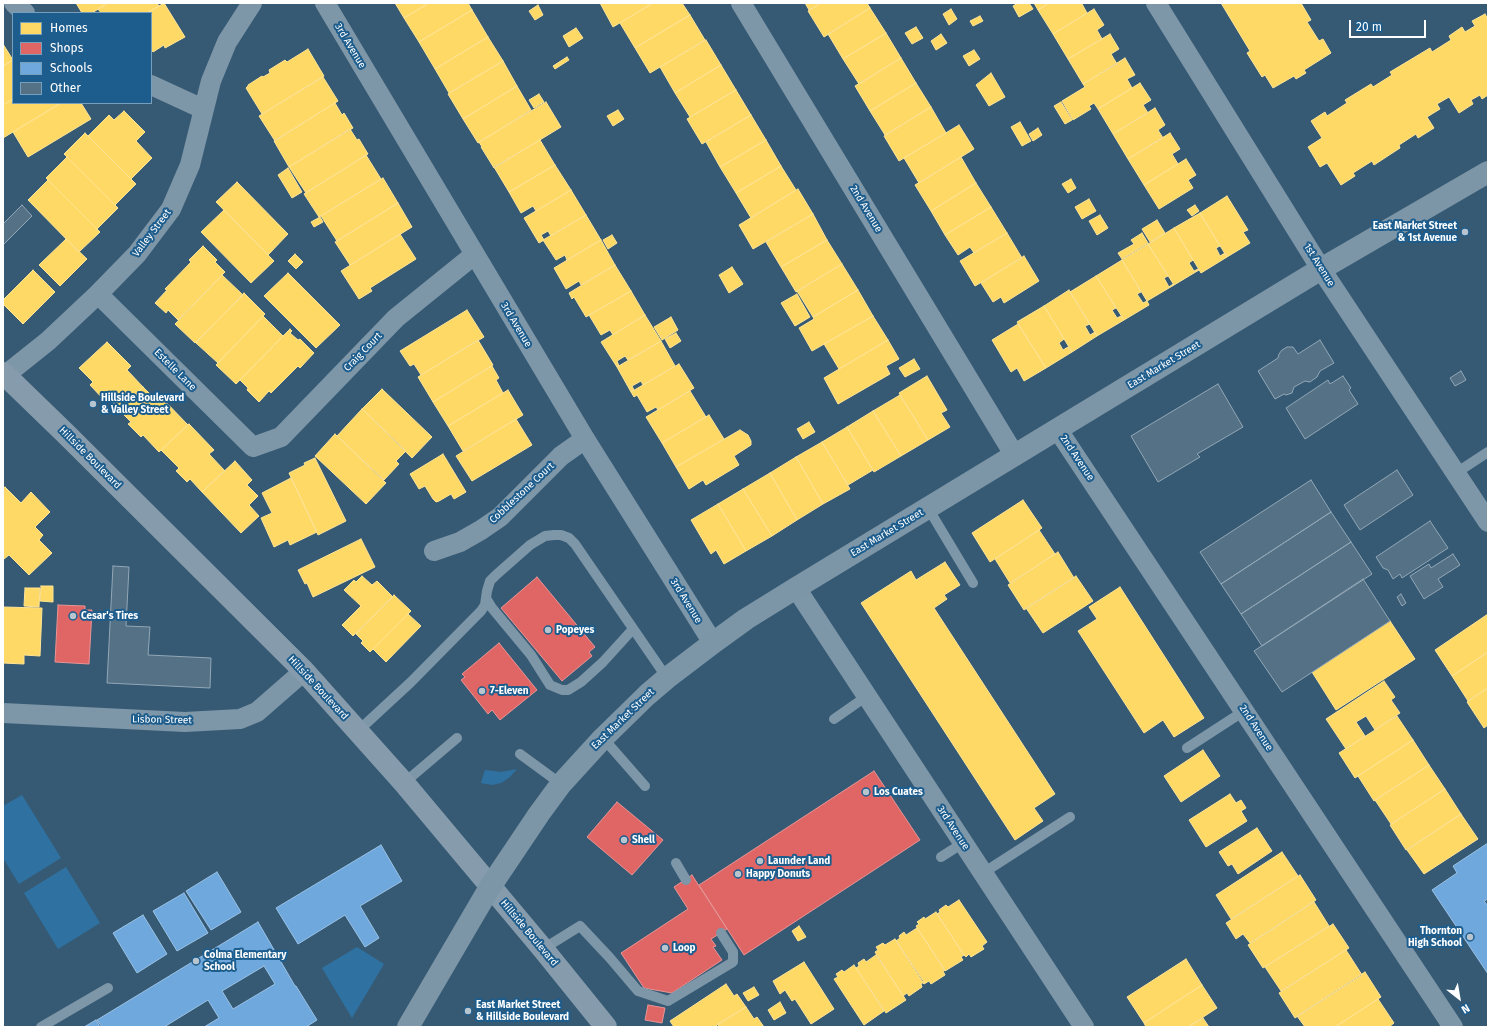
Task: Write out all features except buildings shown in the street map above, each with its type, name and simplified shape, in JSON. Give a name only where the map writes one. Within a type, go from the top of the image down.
[{"type":"main road","name":"East Market Street","points":[[408,1027],[490,887],[534,820],[561,784],[602,738],[667,678],[746,619],[796,588],[1321,269],[1488,172]]},
{"type":"main road","name":"Hillside Boulevard","points":[[4,375],[66,434],[304,671],[404,783],[543,949],[606,1027]]},
{"type":"street","points":[[14,3],[24,12]]},
{"type":"street","name":"Valley Street","points":[[4,375],[48,341],[98,294],[137,254],[171,209],[190,165],[211,81],[227,42],[252,3]]},
{"type":"street","name":"3rd Avenue","points":[[325,3],[585,439],[713,643]]},
{"type":"street","name":"2nd Avenue","points":[[742,3],[1015,456]]},
{"type":"street","name":"1st Avenue","points":[[1156,3],[1321,269],[1488,522]]},
{"type":"street","points":[[152,85],[203,109]]},
{"type":"street","name":"Craig Court","points":[[253,447],[281,437],[396,318],[474,255]]},
{"type":"street","name":"Estelle Lane","points":[[98,294],[253,447]]},
{"type":"street","name":"2nd Avenue","points":[[1058,430],[1453,1027]]},
{"type":"street","name":"Cobblestone Court","points":[[434,551],[460,542],[481,530],[500,516],[561,456],[585,439]]},
{"type":"street","name":"3rd Avenue","points":[[796,588],[1084,1027]]},
{"type":"street","name":"Lisbon Street","points":[[3,713],[185,722],[240,719],[257,712],[304,671]]},
{"type":"lane","points":[[1456,473],[1488,452]]},
{"type":"lane","points":[[928,508],[972,583]]},
{"type":"lane","points":[[358,731],[411,682],[481,611],[485,605],[486,591],[490,581],[537,540],[545,536],[561,535],[569,538],[575,544],[667,678]]},
{"type":"lane","points":[[486,598],[492,608],[531,655],[550,685],[562,690],[568,690],[581,682],[598,667],[633,628]]},
{"type":"lane","points":[[834,719],[866,696]]},
{"type":"lane","points":[[1187,748],[1244,710]]},
{"type":"lane","points":[[404,783],[456,738]]},
{"type":"lane","points":[[602,738],[645,786]]},
{"type":"lane","points":[[520,754],[561,784]]},
{"type":"lane","points":[[983,873],[1070,817]]},
{"type":"lane","points":[[941,857],[963,844]]},
{"type":"lane","points":[[676,863],[686,880]]},
{"type":"lane","points":[[543,949],[580,926],[638,991],[668,1001],[734,962],[733,952],[721,933]]},
{"type":"lane","points":[[41,1027],[108,988]]},
{"type":"shaded area","points":[[517,769],[510,777],[501,783],[492,785],[481,783],[485,770],[501,772]]},
{"type":"shaded area","points":[[22,795],[61,858],[19,884],[3,858],[3,806]]},
{"type":"shaded area","points":[[66,867],[100,923],[58,949],[24,893]]},
{"type":"shaded area","points":[[357,947],[384,964],[352,1018],[322,968]]},
{"type":"place","name":"East Market Street & 1st Avenue","points":[[1465,232]]},
{"type":"place","name":"Hillside Boulevard & Valley Street","points":[[93,404]]},
{"type":"place","name":"Cesar's Tires","points":[[73,616]]},
{"type":"place","name":"Popeyes","points":[[548,630]]},
{"type":"place","name":"7-Eleven","points":[[482,691]]},
{"type":"place","name":"Los Cuates","points":[[866,792]]},
{"type":"place","name":"Shell","points":[[624,840]]},
{"type":"place","name":"Launder Land","points":[[760,861]]},
{"type":"place","name":"Happy Donuts","points":[[738,874]]},
{"type":"place","name":"Thornton High School","points":[[1470,937]]},
{"type":"place","name":"Loop","points":[[665,948]]},
{"type":"place","name":"Colma Elementary School","points":[[196,961]]},
{"type":"place","name":"East Market Street & Hillside Boulevard","points":[[468,1011]]}]
